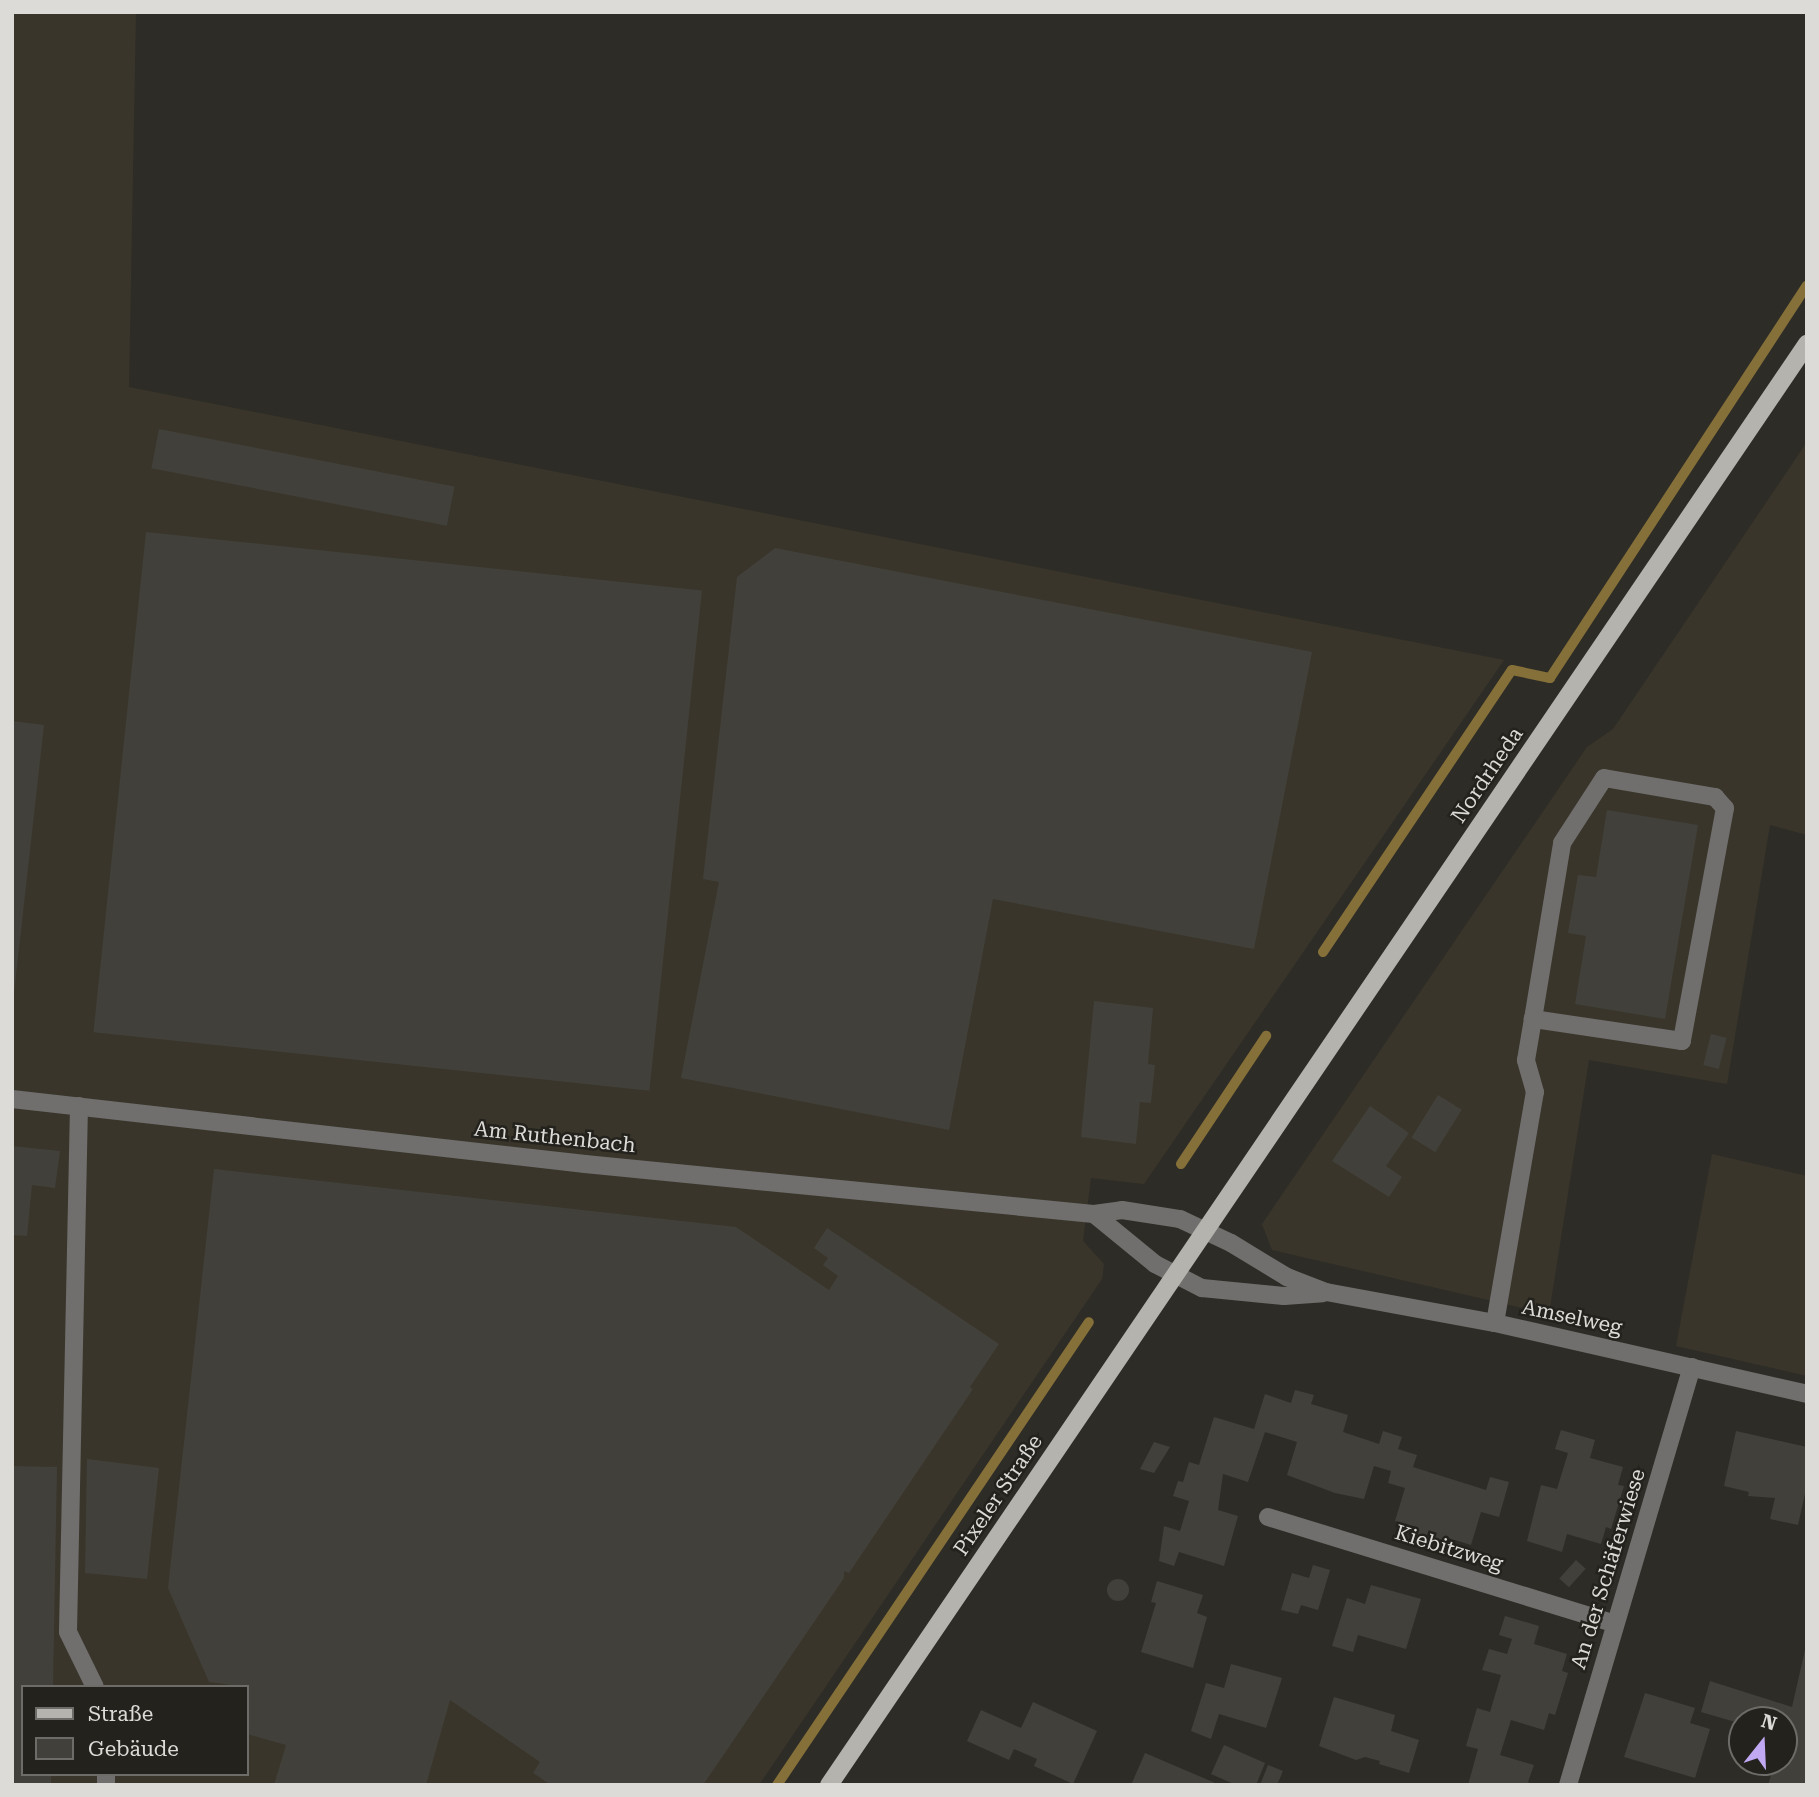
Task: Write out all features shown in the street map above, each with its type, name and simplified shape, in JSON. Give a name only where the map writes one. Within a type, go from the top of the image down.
[{"type":"main road","name":"Nordrheda","points":[[1204,1230],[1807,344]]},
{"type":"main road","name":"Pixeler Straße","points":[[829,1785],[1204,1230]]},
{"type":"street","points":[[1495,1323],[1535,1092],[1526,1060],[1562,843],[1604,778],[1715,797],[1725,808],[1682,1041],[1533,1019]]},
{"type":"street","name":"Am Ruthenbach","points":[[12,1099],[585,1164],[1094,1214],[1122,1210],[1180,1219],[1204,1230]]},
{"type":"street","points":[[79,1106],[68,1632],[93,1685]]},
{"type":"street","points":[[1094,1214],[1174,1274]]},
{"type":"street","name":"Amselweg","points":[[1204,1230],[1287,1277],[1326,1292],[1495,1323],[1807,1394]]},
{"type":"street","name":"Amselweg","points":[[1174,1274],[1202,1288],[1284,1296],[1326,1292]]},
{"type":"street","name":"An der Schäferwiese","points":[[1568,1785],[1692,1367]]},
{"type":"street","name":"Kiebitzweg","points":[[1268,1517],[1615,1624]]},
{"type":"shaded area","points":[[12,12],[136,12],[129,387],[1504,660],[1144,1184],[1091,1178],[1083,1241],[1104,1264],[1102,1279],[759,1785],[12,1785]]},
{"type":"shaded area","points":[[1807,442],[1807,835],[1770,825],[1727,1084],[1589,1060],[1549,1314],[1272,1250],[1262,1224],[1587,747],[1613,729]]},
{"type":"shaded area","points":[[1712,1154],[1807,1176],[1807,1376],[1676,1346]]},
{"type":"building","points":[[159,429],[454,486],[447,526],[151,468]]},
{"type":"building","points":[[146,532],[702,590],[649,1091],[93,1032]]},
{"type":"building","points":[[775,548],[1312,652],[1254,949],[993,899],[949,1130],[681,1078],[719,882],[703,879],[737,577]]},
{"type":"building","points":[[12,721],[44,725],[14,993],[12,993]]},
{"type":"building","points":[[1607,810],[1698,825],[1665,1019],[1575,1004],[1586,936],[1568,933],[1578,875],[1596,877]]},
{"type":"building","points":[[1094,1001],[1153,1008],[1148,1064],[1155,1065],[1151,1103],[1140,1102],[1136,1144],[1081,1137]]},
{"type":"building","points":[[1711,1034],[1727,1038],[1719,1069],[1703,1065]]},
{"type":"building","points":[[1438,1095],[1462,1110],[1435,1152],[1412,1137]]},
{"type":"building","points":[[1370,1106],[1409,1133],[1386,1166],[1402,1177],[1389,1197],[1332,1161]]},
{"type":"building","points":[[12,1146],[60,1151],[55,1188],[32,1185],[27,1236],[12,1235]]},
{"type":"building","points":[[214,1169],[736,1227],[829,1290],[838,1276],[823,1265],[828,1258],[814,1248],[827,1228],[999,1344],[970,1387],[973,1389],[849,1573],[844,1571],[844,1578],[703,1785],[551,1785],[533,1773],[540,1762],[450,1700],[426,1785],[274,1785],[286,1745],[248,1734],[248,1685],[209,1682],[168,1588]]},
{"type":"building","points":[[1295,1390],[1314,1395],[1311,1404],[1348,1415],[1343,1432],[1379,1444],[1383,1431],[1402,1437],[1398,1449],[1417,1455],[1413,1467],[1486,1490],[1490,1477],[1509,1482],[1499,1517],[1481,1512],[1471,1545],[1455,1540],[1453,1546],[1410,1533],[1411,1527],[1395,1521],[1405,1488],[1388,1483],[1391,1471],[1374,1466],[1364,1499],[1335,1493],[1287,1475],[1297,1442],[1265,1432],[1248,1482],[1223,1474],[1218,1510],[1238,1516],[1224,1566],[1179,1552],[1174,1566],[1159,1561],[1164,1526],[1180,1531],[1189,1501],[1173,1496],[1178,1481],[1183,1482],[1189,1462],[1199,1465],[1214,1417],[1254,1429],[1265,1394],[1291,1403]]},
{"type":"building","points":[[1561,1430],[1595,1440],[1590,1458],[1623,1467],[1618,1485],[1624,1486],[1611,1529],[1606,1527],[1601,1544],[1567,1534],[1562,1552],[1527,1541],[1541,1485],[1557,1489],[1568,1453],[1555,1449]]},
{"type":"building","points":[[1736,1431],[1807,1447],[1807,1485],[1798,1525],[1770,1519],[1775,1498],[1748,1496],[1749,1492],[1724,1486]]},
{"type":"building","points":[[1154,1442],[1170,1447],[1154,1473],[1140,1469]]},
{"type":"building","points":[[87,1459],[159,1468],[147,1579],[85,1573]]},
{"type":"building","points":[[12,1466],[57,1467],[53,1685],[21,1685],[21,1776],[51,1776],[51,1785],[12,1785]]},
{"type":"building","points":[[1576,1560],[1586,1569],[1569,1587],[1559,1579]]},
{"type":"building","points":[[1313,1565],[1330,1570],[1318,1610],[1301,1605],[1298,1614],[1281,1610],[1292,1573],[1309,1578]]},
{"type":"building","points":[[1118,1579],[1126,1582],[1129,1590],[1126,1598],[1118,1601],[1110,1598],[1107,1590],[1110,1582]]},
{"type":"building","points":[[1157,1581],[1203,1595],[1197,1613],[1207,1617],[1193,1668],[1141,1652],[1156,1603],[1151,1602]]},
{"type":"building","points":[[1371,1585],[1421,1599],[1406,1649],[1358,1635],[1353,1652],[1332,1646],[1347,1598],[1365,1604]]},
{"type":"building","points":[[1505,1616],[1539,1626],[1534,1644],[1567,1654],[1562,1671],[1568,1673],[1555,1715],[1549,1713],[1544,1730],[1511,1720],[1500,1755],[1534,1765],[1528,1782],[1533,1785],[1468,1785],[1478,1749],[1466,1746],[1477,1708],[1490,1712],[1501,1675],[1482,1670],[1489,1649],[1507,1654],[1512,1639],[1499,1635]]},
{"type":"building","points":[[1807,1641],[1807,1785],[1768,1785],[1771,1776],[1798,1776],[1798,1706],[1792,1706]]},
{"type":"building","points":[[1231,1664],[1282,1678],[1266,1728],[1219,1714],[1211,1739],[1191,1731],[1206,1683],[1224,1688]]},
{"type":"building","points":[[1710,1681],[1789,1706],[1728,1706],[1728,1720],[1701,1712]]},
{"type":"building","points":[[1645,1693],[1695,1708],[1690,1723],[1710,1729],[1695,1778],[1624,1757]]},
{"type":"building","points":[[1334,1697],[1395,1715],[1391,1731],[1419,1740],[1409,1773],[1379,1764],[1380,1761],[1365,1757],[1356,1760],[1319,1746]]},
{"type":"building","points":[[1033,1702],[1097,1731],[1073,1784],[1034,1766],[1037,1759],[1014,1749],[1009,1760],[967,1741],[981,1710],[1021,1728]]},
{"type":"building","points":[[1224,1745],[1265,1763],[1256,1785],[1236,1785],[1211,1774]]},
{"type":"building","points":[[1145,1753],[1213,1782],[1218,1785],[1131,1785]]},
{"type":"building","points":[[1268,1765],[1283,1771],[1277,1785],[1260,1785]]},
{"type":"waterway","points":[[1323,952],[1512,670],[1550,678],[1807,286]]},
{"type":"waterway","points":[[1181,1164],[1266,1036]]},
{"type":"waterway","points":[[777,1785],[1089,1322]]}]
